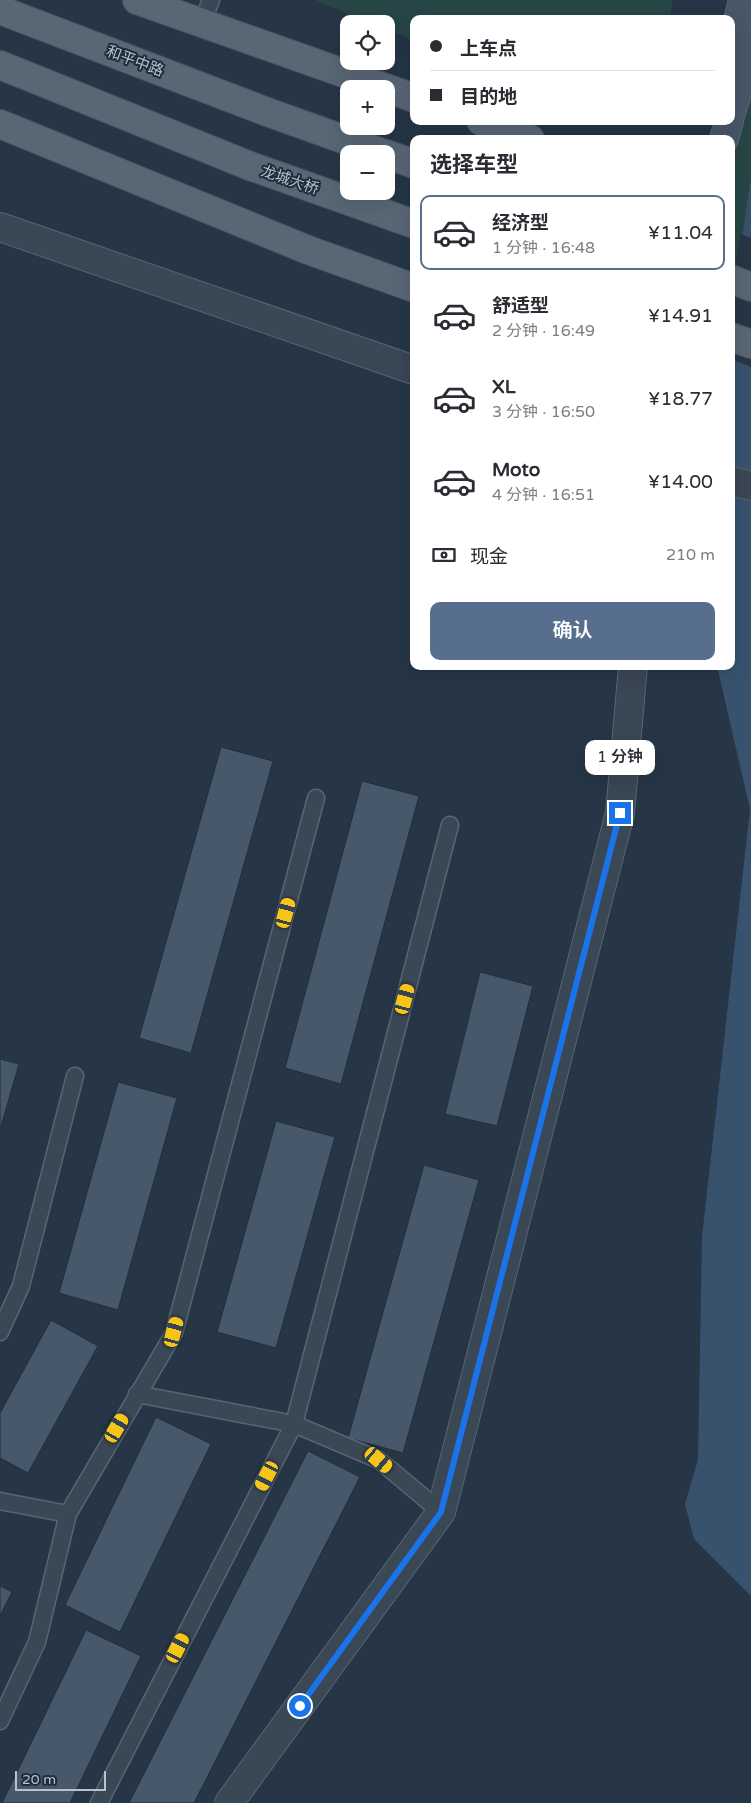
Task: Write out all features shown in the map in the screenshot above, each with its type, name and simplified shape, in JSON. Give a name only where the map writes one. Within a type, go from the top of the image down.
[{"type":"main road","points":[[137,0],[207,12],[410,96]]},
{"type":"main road","points":[[735,32],[743,0]]},
{"type":"main road","name":"和平中路","points":[[0,10],[270,113],[360,145]]},
{"type":"main road","points":[[735,99],[751,44]]},
{"type":"main road","name":"龙城大桥","points":[[0,65],[250,166],[410,223]]},
{"type":"main road","points":[[0,124],[308,250],[410,287]]},
{"type":"main road","points":[[492,125],[519,135]]},
{"type":"main road","points":[[395,157],[410,163]]},
{"type":"main road","points":[[735,280],[751,286]]},
{"type":"main road","points":[[735,338],[751,344]]},
{"type":"street","points":[[0,227],[410,369]]},
{"type":"street","points":[[735,482],[751,486]]},
{"type":"street","points":[[229,1803],[441,1512],[620,813],[633,670]]},
{"type":"lane","points":[[0,1721],[37,1642],[68,1514],[174,1332],[316,798]]},
{"type":"lane","points":[[99,1803],[294,1424],[450,825]]},
{"type":"lane","points":[[0,1332],[20,1286],[75,1076]]},
{"type":"lane","points":[[137,1394],[294,1424],[379,1460],[441,1512]]},
{"type":"lane","points":[[0,1501],[68,1514]]},
{"type":"green space","points":[[315,0],[673,0],[670,15],[410,15],[410,39],[395,33],[395,15],[351,15]]},
{"type":"green space","points":[[751,94],[751,426],[735,422],[735,145]]},
{"type":"water","points":[[751,178],[751,1596],[694,1539],[685,1504],[698,1460],[702,1237],[750,809],[718,670],[735,670],[735,287]]},
{"type":"pier","points":[[740,234],[751,238],[751,367],[735,361],[735,269]]},
{"type":"building","points":[[221,747],[273,761],[191,1053],[139,1038]]},
{"type":"building","points":[[362,781],[419,796],[341,1084],[285,1068]]},
{"type":"building","points":[[480,972],[533,986],[497,1126],[445,1114]]},
{"type":"building","points":[[0,1059],[19,1064],[0,1130]]},
{"type":"building","points":[[118,1082],[177,1098],[118,1310],[59,1293]]},
{"type":"building","points":[[276,1121],[335,1137],[276,1348],[217,1332]]},
{"type":"building","points":[[424,1165],[479,1180],[403,1453],[348,1438]]},
{"type":"building","points":[[51,1320],[98,1346],[28,1473],[0,1458],[0,1413]]},
{"type":"building","points":[[156,1417],[211,1444],[120,1632],[65,1605]]},
{"type":"building","points":[[308,1451],[360,1477],[194,1803],[129,1803]]},
{"type":"building","points":[[0,1586],[12,1592],[0,1616]]},
{"type":"building","points":[[86,1630],[141,1656],[70,1803],[2,1803]]},
{"type":"route","points":[[300,1706],[441,1512],[620,813]]}]
